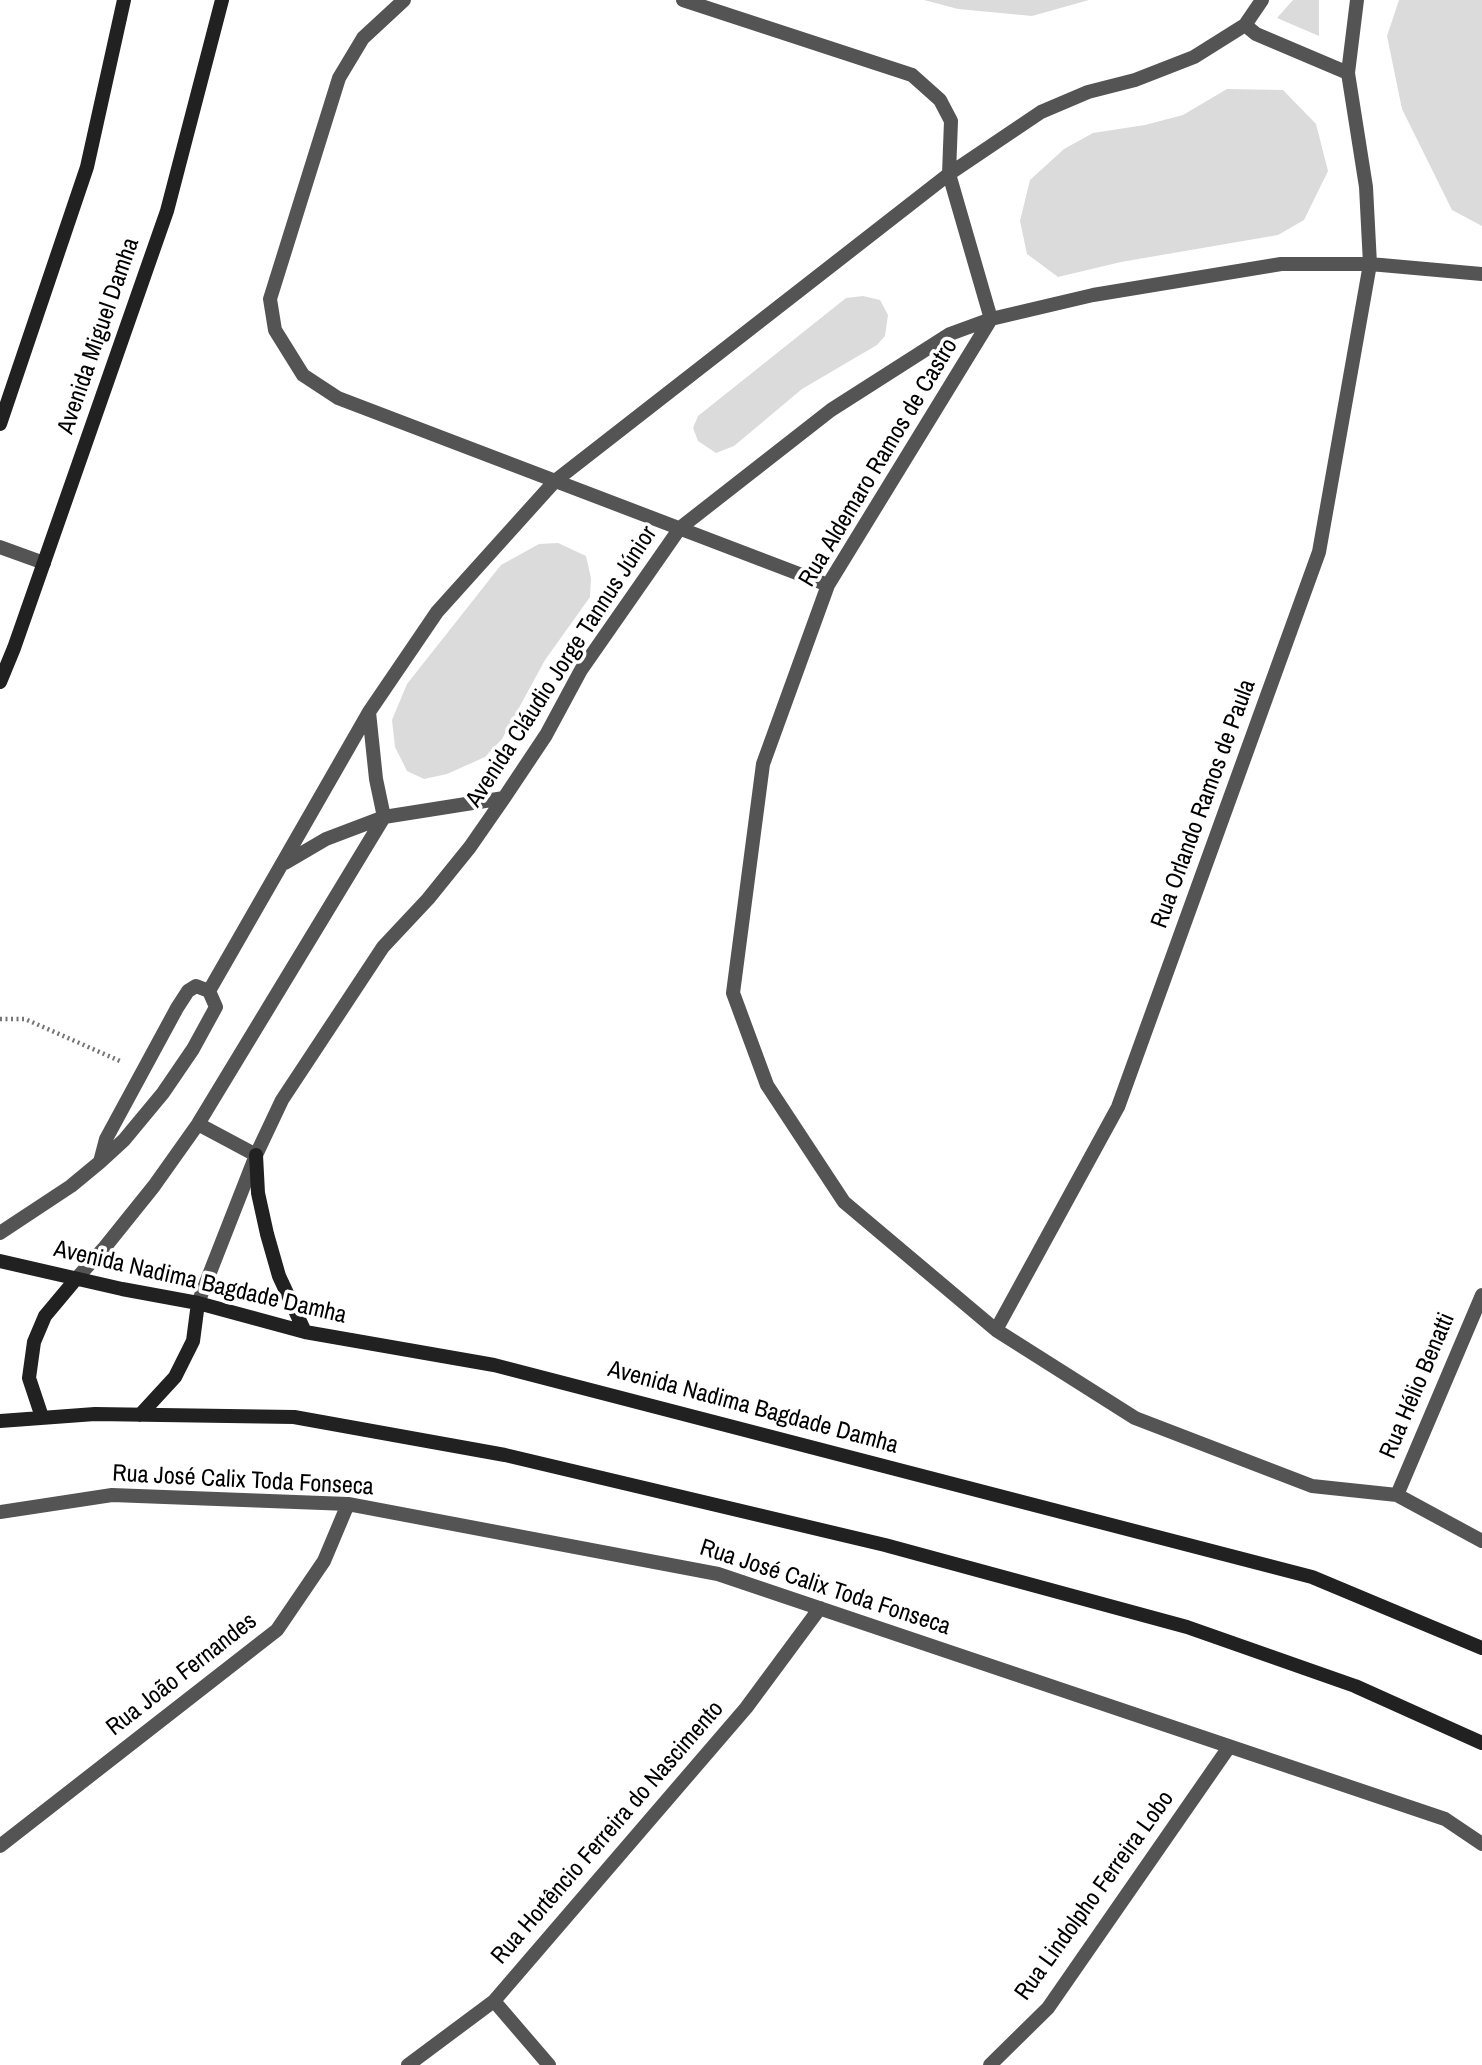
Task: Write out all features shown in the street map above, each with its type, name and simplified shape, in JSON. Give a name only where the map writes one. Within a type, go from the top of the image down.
[{"type":"street","points":[[0,424],[87,167],[124,0]]},
{"type":"street","name":"Avenida Miguel Damha","points":[[0,682],[167,211],[222,0]]},
{"type":"street","points":[[404,0],[363,38],[339,78],[270,299],[275,330],[303,376],[338,398],[828,585]]},
{"type":"street","points":[[683,0],[912,75],[940,100],[951,121],[949,174],[991,319]]},
{"type":"street","points":[[209,991],[369,712],[437,612],[555,481],[949,174],[1041,112],[1088,92],[1135,80],[1194,57],[1244,25],[1262,0]]},
{"type":"street","points":[[1357,0],[1348,73],[1366,187],[1370,264]]},
{"type":"street","points":[[1244,25],[1256,34],[1348,73]]},
{"type":"street","name":"Avenida Cláudio Jorge Tannus Júnior","points":[[198,1303],[256,1155],[282,1100],[383,947],[428,899],[470,847],[546,735],[581,670],[680,528],[831,410],[950,334],[991,319],[1093,295],[1281,264],[1370,264],[1482,274]]},
{"type":"street","name":"Rua Orlando Ramos de Paula","points":[[996,1330],[1118,1107],[1319,552],[1370,264]]},
{"type":"street","name":"Rua Aldemaro Ramos de Castro","points":[[991,319],[828,585],[763,764],[733,993],[767,1085],[844,1202],[996,1330],[1135,1418],[1312,1486],[1396,1495],[1482,1541]]},
{"type":"street","points":[[0,547],[44,564]]},
{"type":"street","points":[[42,1417],[29,1378],[34,1342],[45,1316],[155,1186],[198,1124],[384,817],[376,779],[369,712]]},
{"type":"street","points":[[284,863],[326,839],[384,817],[504,797]]},
{"type":"street","points":[[0,1233],[71,1186],[100,1162],[124,1140],[193,1049],[216,1007],[209,991],[196,986],[188,991],[177,1008],[106,1139],[100,1162]]},
{"type":"street","points":[[198,1124],[256,1155],[258,1193],[267,1234],[279,1276],[305,1332]]},
{"type":"street","name":"Avenida Nadima Bagdade Damha","points":[[0,1261],[198,1303],[305,1332],[494,1365],[1312,1577],[1482,1648]]},
{"type":"street","name":"Rua Hélio Benatti","points":[[1396,1495],[1482,1295]]},
{"type":"street","points":[[140,1415],[174,1377],[193,1341],[198,1303]]},
{"type":"street","points":[[0,1421],[42,1417],[140,1415],[294,1417],[505,1455],[885,1545],[1187,1627],[1355,1686],[1482,1743]]},
{"type":"street","name":"Rua José Calix Toda Fonseca","points":[[0,1512],[111,1495],[348,1504],[718,1574],[1445,1819],[1482,1844]]},
{"type":"street","name":"Rua João Fernandes","points":[[0,1846],[277,1630],[324,1561],[348,1504]]},
{"type":"street","name":"Rua Hortêncio Ferreira do Nascimento","points":[[408,2065],[494,2001],[746,1708],[820,1608]]},
{"type":"street","name":"Rua Lindolpho Ferreira Lobo","points":[[990,2065],[1048,2008],[1229,1747]]},
{"type":"street","points":[[494,2001],[549,2065]]},
{"type":"path","points":[[0,1019],[25,1019],[142,1070]]},
{"type":"shaded area","points":[[924,0],[1089,0],[1032,16],[958,9]]},
{"type":"shaded area","points":[[1293,0],[1319,0],[1319,36],[1277,18]]},
{"type":"shaded area","points":[[1399,0],[1482,0],[1482,226],[1452,210],[1402,109],[1387,36]]},
{"type":"shaded area","points":[[1227,89],[1283,90],[1316,124],[1328,171],[1304,220],[1278,235],[1121,262],[1058,277],[1027,254],[1020,221],[1030,180],[1064,149],[1093,133],[1145,125],[1183,115]]},
{"type":"shaded area","points":[[863,296],[880,300],[888,315],[885,336],[877,345],[802,389],[734,446],[716,453],[698,441],[693,428],[698,416],[846,298]]},
{"type":"shaded area","points":[[558,543],[586,556],[591,578],[590,597],[545,660],[502,739],[485,757],[447,774],[424,779],[407,771],[395,747],[392,720],[407,684],[501,565],[539,544]]}]
